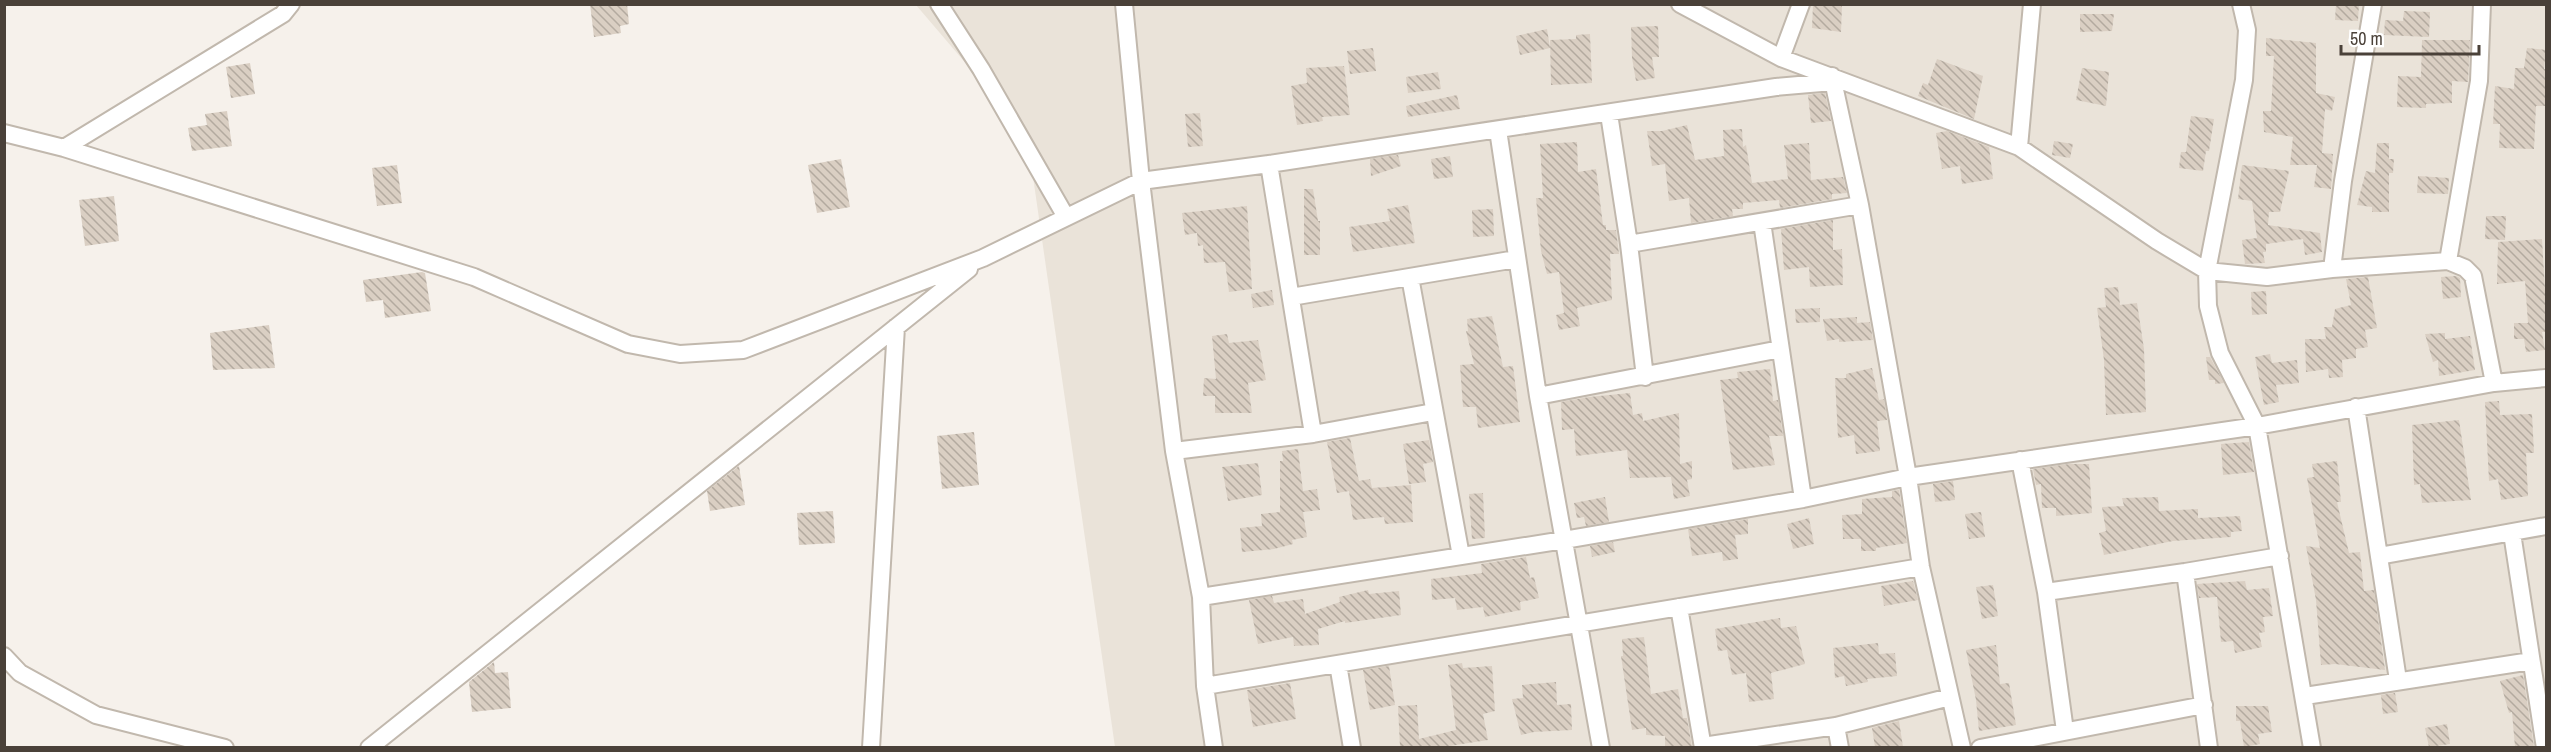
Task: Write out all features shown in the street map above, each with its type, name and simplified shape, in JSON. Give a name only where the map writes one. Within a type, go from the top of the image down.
[{"type":"street","points":[[64,148],[283,14],[291,4]]},
{"type":"street","points":[[939,4],[981,69],[1066,217]]},
{"type":"street","points":[[1124,4],[1141,181],[1174,451],[1201,597],[1205,686],[1214,747]]},
{"type":"street","points":[[1680,4],[1781,58],[2019,147],[2157,241],[2207,271],[2267,277],[2332,269],[2448,261],[2465,268],[2473,276],[2494,383]]},
{"type":"street","points":[[1781,58],[1801,4]]},
{"type":"street","points":[[2019,147],[2032,4]]},
{"type":"street","points":[[2241,4],[2247,30],[2244,80],[2207,271],[2208,306],[2220,353],[2257,426],[2312,747]]},
{"type":"street","points":[[2332,269],[2343,181],[2373,4]]},
{"type":"street","points":[[2448,261],[2479,81],[2482,4]]},
{"type":"street","points":[[4,133],[64,148],[474,277],[628,344],[680,354],[743,350],[983,258],[1141,181],[1609,114],[1833,79]]},
{"type":"street","points":[[1833,79],[1860,205],[1908,477],[1921,567],[1962,747]]},
{"type":"street","points":[[1609,114],[1629,244],[1645,377]]},
{"type":"street","points":[[1498,130],[1538,396],[1601,747]]},
{"type":"street","points":[[1269,164],[1313,434]]},
{"type":"street","points":[[1629,244],[1860,205]]},
{"type":"street","points":[[1762,222],[1803,499]]},
{"type":"street","points":[[369,747],[983,258]]},
{"type":"street","points":[[1291,297],[1516,259]]},
{"type":"street","points":[[1410,278],[1461,556]]},
{"type":"street","points":[[871,747],[896,327]]},
{"type":"street","points":[[1538,396],[1780,349]]},
{"type":"street","points":[[1201,597],[1564,540],[1803,499],[1908,477],[2257,426],[2494,383],[2547,378]]},
{"type":"street","points":[[2356,407],[2398,680]]},
{"type":"street","points":[[1174,451],[1313,434],[1433,412]]},
{"type":"street","points":[[2020,460],[2046,592],[2066,731]]},
{"type":"street","points":[[2379,556],[2547,526]]},
{"type":"street","points":[[2512,533],[2544,747]]},
{"type":"street","points":[[2046,592],[2280,556]]},
{"type":"street","points":[[1205,686],[1921,567]]},
{"type":"street","points":[[2185,572],[2210,747]]},
{"type":"street","points":[[1679,608],[1703,747],[1836,726],[1950,697]]},
{"type":"street","points":[[4,656],[20,673],[96,715],[225,747]]},
{"type":"street","points":[[2305,696],[2531,661]]},
{"type":"street","points":[[1338,664],[1352,747]]},
{"type":"street","points":[[1980,747],[2204,705]]},
{"type":"street","points":[[1836,726],[1840,747]]},
{"type":"shaded area","points":[[916,5],[2546,5],[2546,747],[1115,747],[1027,135]]},
{"type":"building","points":[[590,4],[627,4],[629,24],[620,26],[621,33],[594,37]]},
{"type":"building","points":[[1813,4],[1842,6],[1841,32],[1812,28]]},
{"type":"building","points":[[2336,4],[2359,4],[2358,21],[2335,20]]},
{"type":"building","points":[[2404,11],[2430,12],[2429,37],[2384,35],[2385,20],[2403,21]]},
{"type":"building","points":[[2080,14],[2114,14],[2112,31],[2080,32]]},
{"type":"building","points":[[1658,26],[1659,57],[1652,57],[1655,78],[1636,81],[1632,58],[1631,27]]},
{"type":"building","points":[[1547,29],[1550,48],[1520,55],[1516,36]]},
{"type":"building","points":[[1590,34],[1592,83],[1551,85],[1550,40],[1576,39],[1576,35]]},
{"type":"building","points":[[2266,38],[2316,43],[2316,93],[2335,97],[2332,111],[2325,109],[2322,153],[2333,154],[2331,189],[2314,187],[2317,165],[2290,165],[2293,137],[2264,132],[2263,111],[2271,111],[2274,56],[2266,56]]},
{"type":"building","points":[[2422,40],[2470,40],[2468,82],[2452,81],[2452,103],[2426,104],[2426,108],[2397,107],[2398,76],[2421,77]]},
{"type":"building","points":[[1373,48],[1376,71],[1350,74],[1347,51]]},
{"type":"building","points":[[2527,48],[2546,50],[2544,69],[2547,69],[2547,106],[2536,106],[2534,149],[2499,148],[2500,124],[2493,124],[2495,86],[2514,89],[2515,68],[2524,68]]},
{"type":"building","points":[[1937,59],[1983,76],[1974,119],[1918,96],[1923,83],[1928,85]]},
{"type":"building","points":[[250,63],[255,94],[231,98],[226,67]]},
{"type":"building","points":[[1344,66],[1350,115],[1322,117],[1323,121],[1297,125],[1291,86],[1307,83],[1306,68]]},
{"type":"building","points":[[2082,68],[2109,72],[2106,106],[2076,100]]},
{"type":"building","points":[[1438,72],[1441,89],[1408,93],[1406,77]]},
{"type":"building","points":[[1825,93],[1831,121],[1811,123],[1808,95]]},
{"type":"building","points":[[1457,95],[1460,109],[1408,117],[1406,106]]},
{"type":"building","points":[[227,111],[232,146],[192,151],[188,128],[207,125],[205,114]]},
{"type":"building","points":[[1200,113],[1203,146],[1188,147],[1185,114]]},
{"type":"building","points":[[2191,116],[2214,119],[2203,171],[2179,168],[2181,152],[2186,152]]},
{"type":"building","points":[[1687,125],[1695,160],[1724,156],[1723,130],[1742,129],[1743,147],[1746,145],[1752,183],[1788,179],[1784,145],[1809,143],[1811,180],[1843,177],[1847,193],[1832,194],[1832,199],[1780,208],[1779,200],[1743,203],[1743,209],[1732,209],[1733,216],[1691,223],[1689,198],[1669,201],[1665,164],[1652,166],[1647,131],[1662,131]]},
{"type":"building","points":[[1947,131],[1989,147],[1993,179],[1962,184],[1960,166],[1942,169],[1936,133]]},
{"type":"building","points":[[2054,141],[2073,144],[2070,158],[2052,155]]},
{"type":"building","points":[[1577,142],[1578,172],[1596,169],[1603,225],[1606,225],[1606,230],[1616,230],[1619,254],[1610,254],[1612,300],[1577,308],[1580,326],[1559,330],[1556,315],[1564,313],[1559,272],[1547,274],[1541,251],[1536,198],[1543,198],[1540,144]]},
{"type":"building","points":[[2377,143],[2389,143],[2389,159],[2394,159],[2393,173],[2389,173],[2389,212],[2372,212],[2372,207],[2357,205],[2366,171],[2375,173]]},
{"type":"building","points":[[1398,155],[1401,166],[1371,176],[1370,159]]},
{"type":"building","points":[[1450,156],[1453,177],[1434,179],[1431,159]]},
{"type":"building","points":[[841,159],[850,207],[817,213],[808,165]]},
{"type":"building","points":[[397,165],[402,203],[377,206],[372,168]]},
{"type":"building","points":[[2242,165],[2289,171],[2280,212],[2269,212],[2268,225],[2320,233],[2322,252],[2305,255],[2303,239],[2266,244],[2266,252],[2263,252],[2265,263],[2245,264],[2242,240],[2257,238],[2252,201],[2238,199]]},
{"type":"building","points":[[2418,176],[2449,178],[2448,194],[2417,193]]},
{"type":"building","points":[[1304,189],[1313,189],[1318,221],[1320,221],[1320,255],[1304,255]]},
{"type":"building","points":[[114,196],[119,241],[85,246],[79,200]]},
{"type":"building","points":[[1408,205],[1415,243],[1353,252],[1349,227],[1390,221],[1387,209]]},
{"type":"building","points":[[1247,206],[1252,289],[1229,292],[1225,262],[1204,263],[1203,245],[1198,246],[1197,233],[1185,235],[1182,213]]},
{"type":"building","points":[[1493,209],[1494,236],[1473,237],[1472,210]]},
{"type":"building","points":[[2486,216],[2506,216],[2505,240],[2485,239]]},
{"type":"building","points":[[1833,220],[1833,250],[1842,249],[1843,285],[1810,287],[1809,267],[1784,270],[1781,229]]},
{"type":"building","points":[[2542,239],[2547,324],[2547,332],[2542,332],[2545,350],[2526,352],[2524,339],[2514,339],[2514,323],[2528,323],[2525,281],[2497,284],[2498,242]]},
{"type":"building","points":[[425,273],[431,311],[385,318],[383,300],[366,302],[363,280]]},
{"type":"building","points":[[2368,277],[2377,328],[2365,330],[2368,347],[2356,349],[2356,358],[2342,360],[2343,377],[2329,378],[2328,369],[2306,372],[2305,339],[2326,339],[2324,327],[2332,327],[2335,309],[2351,305],[2346,279]]},
{"type":"building","points":[[2441,277],[2460,278],[2461,297],[2443,299]]},
{"type":"building","points":[[2118,287],[2120,305],[2137,303],[2144,349],[2146,412],[2106,415],[2104,360],[2097,308],[2106,307],[2104,288]]},
{"type":"building","points":[[1272,290],[1274,305],[1253,308],[1251,294]]},
{"type":"building","points":[[2266,291],[2267,314],[2252,315],[2251,292]]},
{"type":"building","points":[[1820,308],[1820,322],[1796,323],[1795,309]]},
{"type":"building","points":[[1492,316],[1503,367],[1513,366],[1520,422],[1478,428],[1476,407],[1463,407],[1460,365],[1474,364],[1466,331],[1468,331],[1467,319]]},
{"type":"building","points":[[1857,317],[1857,323],[1870,322],[1873,340],[1827,341],[1823,319]]},
{"type":"building","points":[[269,325],[275,368],[213,370],[210,333]]},
{"type":"building","points":[[2445,333],[2445,339],[2470,336],[2475,370],[2439,376],[2438,360],[2433,362],[2425,334]]},
{"type":"building","points":[[1227,334],[1229,343],[1258,340],[1266,380],[1248,383],[1252,413],[1215,413],[1215,396],[1203,396],[1204,378],[1216,379],[1212,336]]},
{"type":"building","points":[[2270,354],[2272,363],[2297,360],[2299,383],[2276,385],[2279,402],[2264,405],[2255,357]]},
{"type":"building","points":[[2206,357],[2210,357],[2224,383],[2215,384],[2215,380],[2209,380]]},
{"type":"building","points":[[1872,368],[1879,400],[1884,399],[1887,420],[1877,421],[1880,451],[1856,454],[1854,435],[1838,438],[1835,378],[1846,378],[1846,374]]},
{"type":"building","points":[[1770,369],[1773,401],[1778,400],[1783,436],[1769,436],[1775,465],[1733,470],[1720,380],[1738,378],[1737,372]]},
{"type":"building","points":[[1630,393],[1633,415],[1642,413],[1643,421],[1679,413],[1680,464],[1692,461],[1692,479],[1687,480],[1690,496],[1674,499],[1671,477],[1630,478],[1627,450],[1576,456],[1574,429],[1562,430],[1561,402]]},
{"type":"building","points":[[2499,401],[2500,415],[2532,414],[2534,453],[2526,453],[2528,496],[2501,500],[2498,479],[2489,481],[2485,402]]},
{"type":"building","points":[[2459,420],[2471,500],[2422,503],[2420,484],[2414,485],[2412,425]]},
{"type":"building","points":[[974,432],[979,485],[942,489],[937,436]]},
{"type":"building","points":[[1350,438],[1359,481],[1370,479],[1372,488],[1411,485],[1413,522],[1385,524],[1384,517],[1353,520],[1349,491],[1337,493],[1327,442]]},
{"type":"building","points":[[1429,440],[1433,462],[1423,464],[1426,482],[1409,484],[1403,444]]},
{"type":"building","points":[[2249,442],[2254,472],[2223,475],[2221,444]]},
{"type":"building","points":[[1298,449],[1303,491],[1317,489],[1320,510],[1303,512],[1307,537],[1292,540],[1293,544],[1274,549],[1242,552],[1240,528],[1262,526],[1261,514],[1280,512],[1282,451]]},
{"type":"building","points":[[2337,461],[2341,502],[2337,502],[2349,553],[2360,552],[2364,591],[2374,590],[2385,670],[2335,664],[2321,665],[2316,600],[2306,546],[2320,548],[2307,478],[2314,477],[2312,464]]},
{"type":"building","points":[[1258,463],[1262,495],[1228,501],[1222,467]]},
{"type":"building","points":[[2089,464],[2092,513],[2056,516],[2056,508],[2042,508],[2041,484],[2036,485],[2033,469]]},
{"type":"building","points":[[739,466],[745,505],[710,511],[707,491]]},
{"type":"building","points":[[1953,481],[1955,500],[1935,502],[1933,484]]},
{"type":"building","points":[[1899,490],[1907,543],[1876,548],[1876,551],[1861,551],[1861,539],[1843,539],[1842,515],[1862,514],[1862,499],[1892,497],[1892,491]]},
{"type":"building","points":[[1483,493],[1485,538],[1472,539],[1469,494]]},
{"type":"building","points":[[1605,497],[1609,522],[1586,526],[1584,517],[1577,518],[1574,503]]},
{"type":"building","points":[[2158,497],[2159,511],[2198,509],[2198,518],[2240,516],[2242,531],[2231,532],[2231,537],[2173,541],[2104,555],[2099,533],[2106,531],[2102,507],[2124,506],[2122,498]]},
{"type":"building","points":[[833,511],[835,543],[799,545],[797,513]]},
{"type":"building","points":[[1981,512],[1985,537],[1969,539],[1965,514]]},
{"type":"building","points":[[1809,518],[1814,544],[1793,549],[1787,524]]},
{"type":"building","points":[[1748,519],[1748,534],[1735,535],[1738,559],[1723,561],[1722,552],[1692,556],[1688,529]]},
{"type":"building","points":[[1613,542],[1615,552],[1592,557],[1590,546]]},
{"type":"building","points":[[1526,557],[1530,578],[1534,577],[1539,598],[1520,602],[1521,610],[1485,617],[1483,607],[1457,610],[1455,598],[1432,600],[1431,579],[1482,573],[1481,564]]},
{"type":"building","points":[[1913,581],[1918,600],[1884,606],[1881,586]]},
{"type":"building","points":[[2245,581],[2247,590],[2269,588],[2273,616],[2263,617],[2265,632],[2259,633],[2262,647],[2235,653],[2233,641],[2221,642],[2217,597],[2199,598],[2197,584]]},
{"type":"building","points":[[1993,585],[1998,616],[1982,619],[1976,587]]},
{"type":"building","points":[[1368,590],[1369,594],[1399,591],[1401,615],[1345,623],[1345,621],[1318,629],[1319,645],[1294,646],[1293,637],[1258,644],[1249,600],[1272,596],[1274,603],[1303,599],[1305,614],[1340,602],[1339,597]]},
{"type":"building","points":[[1780,618],[1781,628],[1796,626],[1805,664],[1771,673],[1774,699],[1749,702],[1746,673],[1732,675],[1727,650],[1718,651],[1715,629]]},
{"type":"building","points":[[1644,637],[1651,694],[1678,689],[1683,718],[1687,718],[1692,747],[1665,747],[1665,736],[1646,735],[1646,728],[1632,730],[1621,656],[1623,656],[1622,639]]},
{"type":"building","points":[[1878,643],[1879,654],[1895,653],[1897,676],[1867,679],[1868,682],[1846,686],[1844,676],[1835,678],[1833,648]]},
{"type":"building","points":[[1996,645],[2000,684],[2009,683],[2016,725],[1979,731],[1976,700],[1966,650]]},
{"type":"building","points":[[494,662],[495,673],[508,672],[511,708],[472,712],[469,682]]},
{"type":"building","points":[[1462,663],[1463,668],[1492,666],[1495,711],[1483,714],[1488,740],[1443,747],[1400,747],[1398,706],[1417,705],[1419,739],[1456,730],[1448,665]]},
{"type":"building","points":[[1389,666],[1395,705],[1370,710],[1363,670]]},
{"type":"building","points":[[2523,675],[2534,747],[2515,747],[2512,712],[2509,713],[2500,681]]},
{"type":"building","points":[[1556,682],[1557,705],[1571,704],[1572,730],[1521,735],[1512,699],[1523,698],[1522,685]]},
{"type":"building","points":[[1290,683],[1296,719],[1253,727],[1247,690]]},
{"type":"building","points":[[2395,693],[2398,712],[2383,714],[2381,695]]},
{"type":"building","points":[[2236,706],[2268,706],[2272,732],[2258,734],[2260,744],[2244,747],[2240,721],[2236,721]]},
{"type":"building","points":[[1899,721],[1903,747],[1875,747],[1872,728]]},
{"type":"building","points":[[2447,724],[2450,744],[2429,747],[2425,728]]}]
